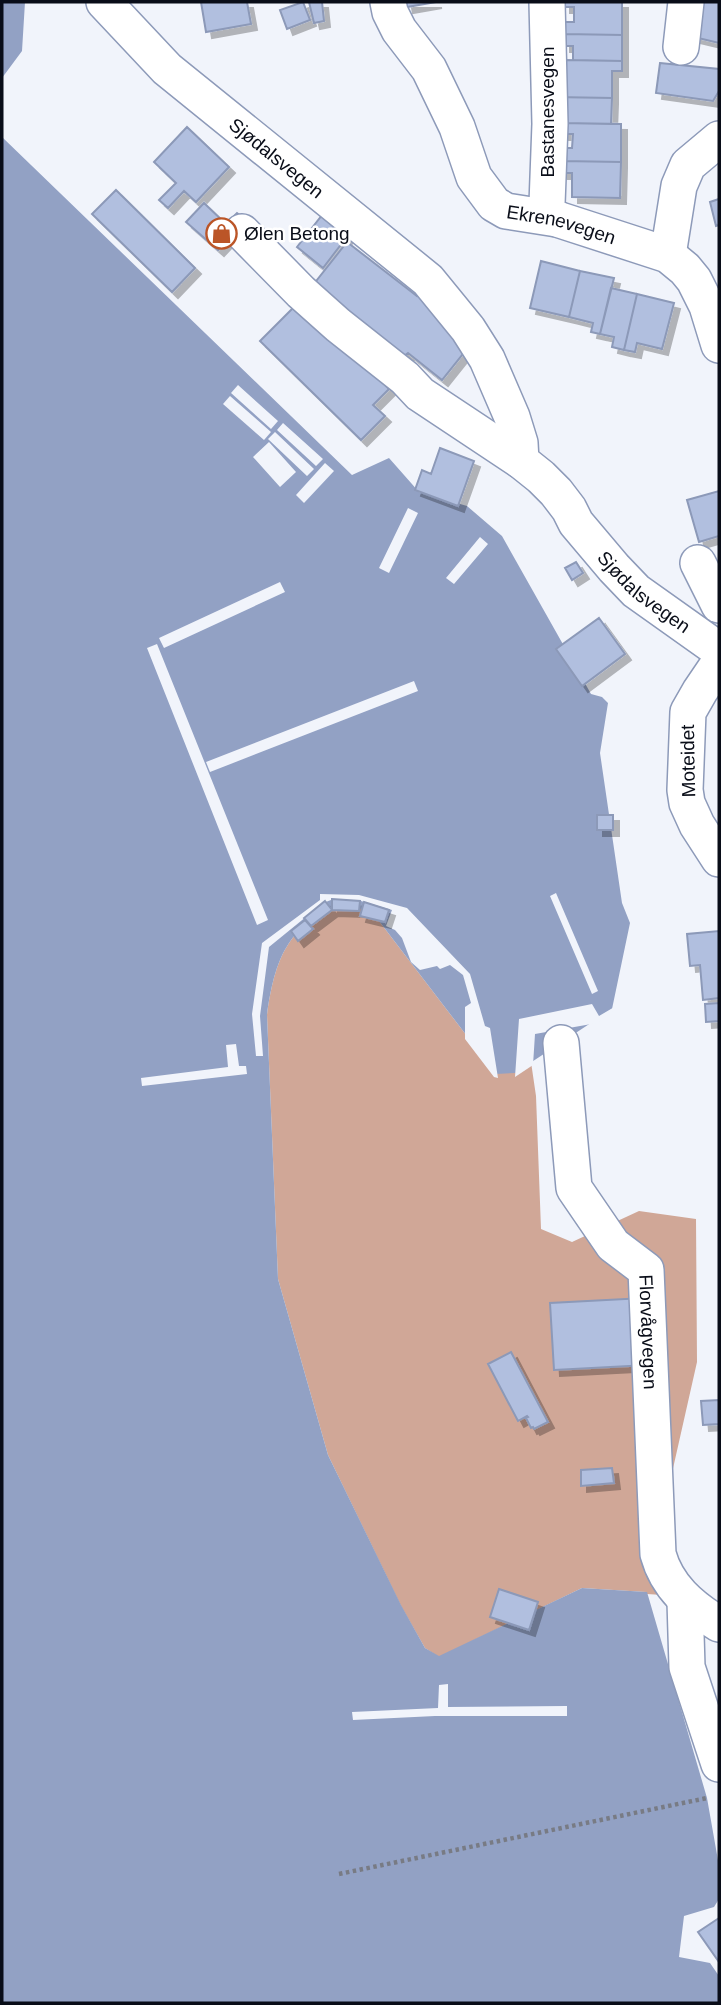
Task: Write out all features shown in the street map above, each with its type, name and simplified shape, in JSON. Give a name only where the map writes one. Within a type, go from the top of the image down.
[{"type":"street","name":"Sjødalsvegen","points":[[104,2],[167,69],[428,280],[468,329],[487,359],[512,416],[520,443],[521,461]]},
{"type":"street","name":"Ekrenevegen","points":[[388,2],[399,30],[429,69],[457,128],[474,177],[486,196],[506,211],[557,219],[668,255],[694,280],[707,306],[719,345]]},
{"type":"street","name":"Bastanesvegen","points":[[547,2],[550,124],[547,204],[548,212],[557,219]]},
{"type":"street","points":[[681,47],[687,2]]},
{"type":"street","points":[[668,255],[679,186],[688,165],[719,139]]},
{"type":"street","name":"Sjødalsvegen","points":[[242,232],[301,292],[405,378],[419,394],[541,477],[569,509],[576,523],[636,591],[719,650]]},
{"type":"street","name":"Sjødalsvegen","points":[[698,563],[719,606]]},
{"type":"street","name":"Moteidet","points":[[719,663],[688,712],[684,790],[697,825],[719,859]]},
{"type":"street","name":"Florvågvegen","points":[[561,1042],[574,1188],[613,1245],[646,1270],[658,1554],[670,1583],[685,1601],[719,1623]]},
{"type":"street","points":[[685,1601],[687,1667],[719,1764]]},
{"type":"path","points":[[339,1874],[707,1798]]},
{"type":"shaded area","points":[[342,903],[367,911],[379,921],[496,1074],[531,1062],[536,1096],[541,1229],[572,1242],[639,1211],[696,1219],[697,1362],[658,1535],[692,1597],[582,1588],[439,1657],[425,1648],[401,1606],[328,1455],[278,1279],[267,1015],[270,995],[280,961],[296,934],[308,922]]},
{"type":"water","points":[[2,2],[25,2],[22,51],[2,78]]},
{"type":"water","points":[[2,137],[352,475],[389,458],[419,492],[467,506],[502,536],[591,694],[602,697],[608,703],[600,753],[622,903],[630,923],[612,1009],[515,1073],[496,1074],[379,921],[367,911],[342,903],[308,922],[287,947],[274,977],[267,1015],[278,1279],[328,1455],[401,1605],[425,1648],[439,1656],[582,1588],[647,1592],[707,1798],[719,1866],[719,1899],[714,1907],[684,1916],[679,1957],[710,1963],[719,1976],[719,2003],[2,2003]]},
{"type":"pier","points":[[238,385],[278,421],[271,429],[231,393]]},
{"type":"pier","points":[[230,396],[271,432],[264,440],[223,404]]},
{"type":"pier","points":[[283,423],[323,459],[316,466],[277,430]]},
{"type":"pier","points":[[275,432],[314,469],[307,476],[268,439]]},
{"type":"pier","points":[[269,442],[296,472],[280,487],[253,457]]},
{"type":"pier","points":[[325,463],[334,471],[304,503],[296,495]]},
{"type":"pier","points":[[408,508],[418,513],[389,573],[379,568]]},
{"type":"pier","points":[[480,537],[488,544],[454,584],[446,578]]},
{"type":"pier","points":[[280,582],[285,592],[164,648],[159,638]]},
{"type":"pier","points":[[157,644],[268,920],[257,925],[147,648]]},
{"type":"pier","points":[[414,681],[418,691],[210,772],[206,762]]},
{"type":"pier","points":[[556,893],[598,991],[592,994],[550,896]]},
{"type":"pier","points":[[320,894],[359,895],[407,908],[470,974],[485,1026],[490,1028],[498,1078],[494,1077],[465,1039],[465,1007],[471,1003],[463,975],[450,965],[440,969],[437,966],[420,970],[411,962],[402,938],[395,930],[386,926],[392,910],[361,901],[331,900],[323,903],[269,947],[260,1016],[263,1056],[256,1056],[252,1014],[262,943],[320,900]]},
{"type":"pier","points":[[592,1004],[599,1016],[616,1006],[615,1010],[597,1023],[535,1034],[533,1065],[515,1077],[519,1019]]},
{"type":"pier","points":[[236,1044],[239,1066],[246,1066],[247,1074],[142,1086],[141,1078],[228,1067],[226,1045]]},
{"type":"pier","points":[[448,1684],[448,1707],[567,1706],[567,1716],[435,1716],[353,1720],[352,1712],[438,1708],[439,1685]]},
{"type":"building","points":[[201,2],[247,2],[251,24],[206,32]]},
{"type":"building","points":[[303,2],[310,20],[287,29],[280,10]]},
{"type":"building","points":[[309,2],[322,2],[324,21],[314,23]]},
{"type":"building","points":[[406,2],[436,2],[407,7]]},
{"type":"building","points":[[564,2],[622,2],[622,35],[564,34],[564,22],[574,22],[574,7],[564,7]]},
{"type":"building","points":[[702,2],[719,2],[719,43],[694,37]]},
{"type":"building","points":[[564,34],[622,35],[622,61],[573,60],[573,46],[564,46]]},
{"type":"building","points":[[564,60],[622,61],[622,71],[612,71],[612,98],[554,97]]},
{"type":"building","points":[[660,63],[719,69],[719,91],[713,101],[656,93]]},
{"type":"building","points":[[554,97],[612,98],[611,124],[563,123]]},
{"type":"building","points":[[563,123],[621,124],[621,162],[562,161],[562,148],[572,148],[573,134],[563,134]]},
{"type":"building","points":[[187,127],[229,167],[196,202],[184,191],[168,208],[159,200],[176,183],[154,162]]},
{"type":"building","points":[[562,161],[621,162],[620,198],[572,197],[572,173],[562,173]]},
{"type":"building","points":[[116,190],[195,268],[172,292],[92,214]]},
{"type":"building","points":[[719,199],[719,225],[716,226],[710,202]]},
{"type":"building","points":[[204,203],[226,224],[237,213],[246,220],[218,250],[186,222]]},
{"type":"building","points":[[330,205],[356,225],[323,268],[297,247]]},
{"type":"building","points":[[347,242],[417,296],[423,288],[474,340],[442,380],[408,353],[404,356],[313,285]]},
{"type":"building","points":[[541,261],[580,271],[569,317],[530,308]]},
{"type":"building","points":[[580,271],[614,278],[600,334],[591,332],[593,323],[569,317]]},
{"type":"building","points":[[611,288],[637,294],[624,350],[612,347],[614,337],[600,334]]},
{"type":"building","points":[[637,294],[674,303],[662,349],[637,343],[635,352],[624,350]]},
{"type":"building","points":[[301,300],[389,389],[373,405],[385,416],[361,440],[260,341]]},
{"type":"building","points":[[440,448],[474,461],[458,506],[415,490],[422,470],[431,474]]},
{"type":"building","points":[[719,491],[719,536],[699,542],[687,500]]},
{"type":"building","points":[[576,562],[583,573],[572,580],[565,568]]},
{"type":"building","points":[[599,618],[625,654],[582,686],[556,649]]},
{"type":"building","points":[[597,815],[613,815],[613,830],[597,830]]},
{"type":"building","points":[[332,899],[360,901],[359,911],[332,910]]},
{"type":"building","points":[[325,901],[332,910],[311,926],[304,918]]},
{"type":"building","points":[[364,902],[389,910],[385,922],[360,916]]},
{"type":"building","points":[[305,920],[313,929],[298,941],[291,931]]},
{"type":"building","points":[[719,931],[719,998],[703,1000],[700,965],[690,966],[687,934]]},
{"type":"building","points":[[719,1003],[719,1021],[706,1022],[705,1004]]},
{"type":"building","points":[[644,1298],[648,1365],[554,1370],[550,1303]]},
{"type":"building","points":[[511,1352],[548,1422],[534,1429],[531,1428],[527,1416],[518,1421],[488,1364]]},
{"type":"building","points":[[719,1400],[719,1424],[703,1425],[701,1401]]},
{"type":"building","points":[[612,1468],[614,1483],[581,1486],[581,1470]]},
{"type":"building","points":[[499,1589],[538,1602],[529,1630],[490,1617]]},
{"type":"building","points":[[719,1918],[719,1962],[698,1932]]},
{"type":"place","name":"Ølen Betong","points":[[221,233]]}]
